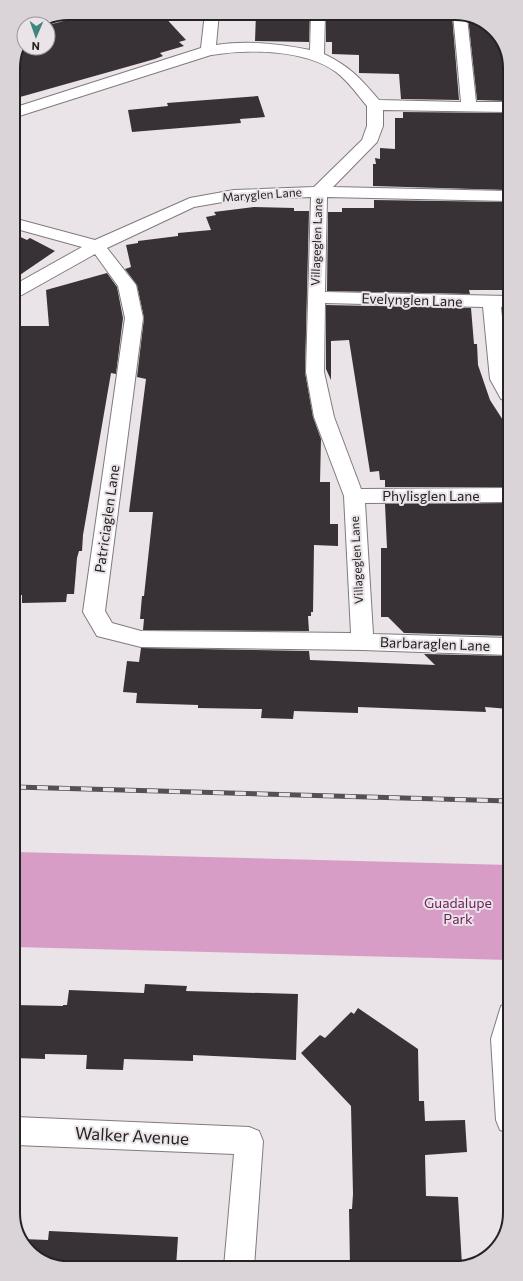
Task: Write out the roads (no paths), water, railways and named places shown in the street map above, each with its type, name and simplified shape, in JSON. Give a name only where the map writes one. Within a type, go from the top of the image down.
[{"type":"street","points":[[208,51],[211,20]]},
{"type":"street","points":[[317,56],[318,20]]},
{"type":"street","points":[[461,20],[469,106]]},
{"type":"street","points":[[20,111],[208,51],[231,47],[274,48],[317,56],[340,68],[354,80],[375,105],[503,107]]},
{"type":"street","name":"Villageglen Lane","points":[[362,642],[354,496],[324,418],[315,372],[316,297],[319,192],[369,142],[375,126],[375,105]]},
{"type":"street","name":"Maryglen Lane","points":[[20,289],[97,246],[190,203],[234,195],[319,192],[503,196]]},
{"type":"street","points":[[20,225],[97,246]]},
{"type":"street","name":"Patriciaglen Lane","points":[[97,246],[127,284],[134,318],[94,612],[106,630],[141,639],[362,642]]},
{"type":"street","name":"Evelynglen Lane","points":[[316,297],[499,302]]},
{"type":"street","points":[[499,302],[499,379],[503,386]]},
{"type":"street","name":"Phylisglen Lane","points":[[354,496],[503,495]]},
{"type":"street","name":"Barbaraglen Lane","points":[[362,642],[503,647]]},
{"type":"street","name":"Walker Avenue","points":[[20,1131],[249,1141],[239,1261]]},
{"type":"railway","points":[[20,787],[503,801]]},
{"type":"park label","name":"Guadalupe Park","points":[[458,912]]}]
